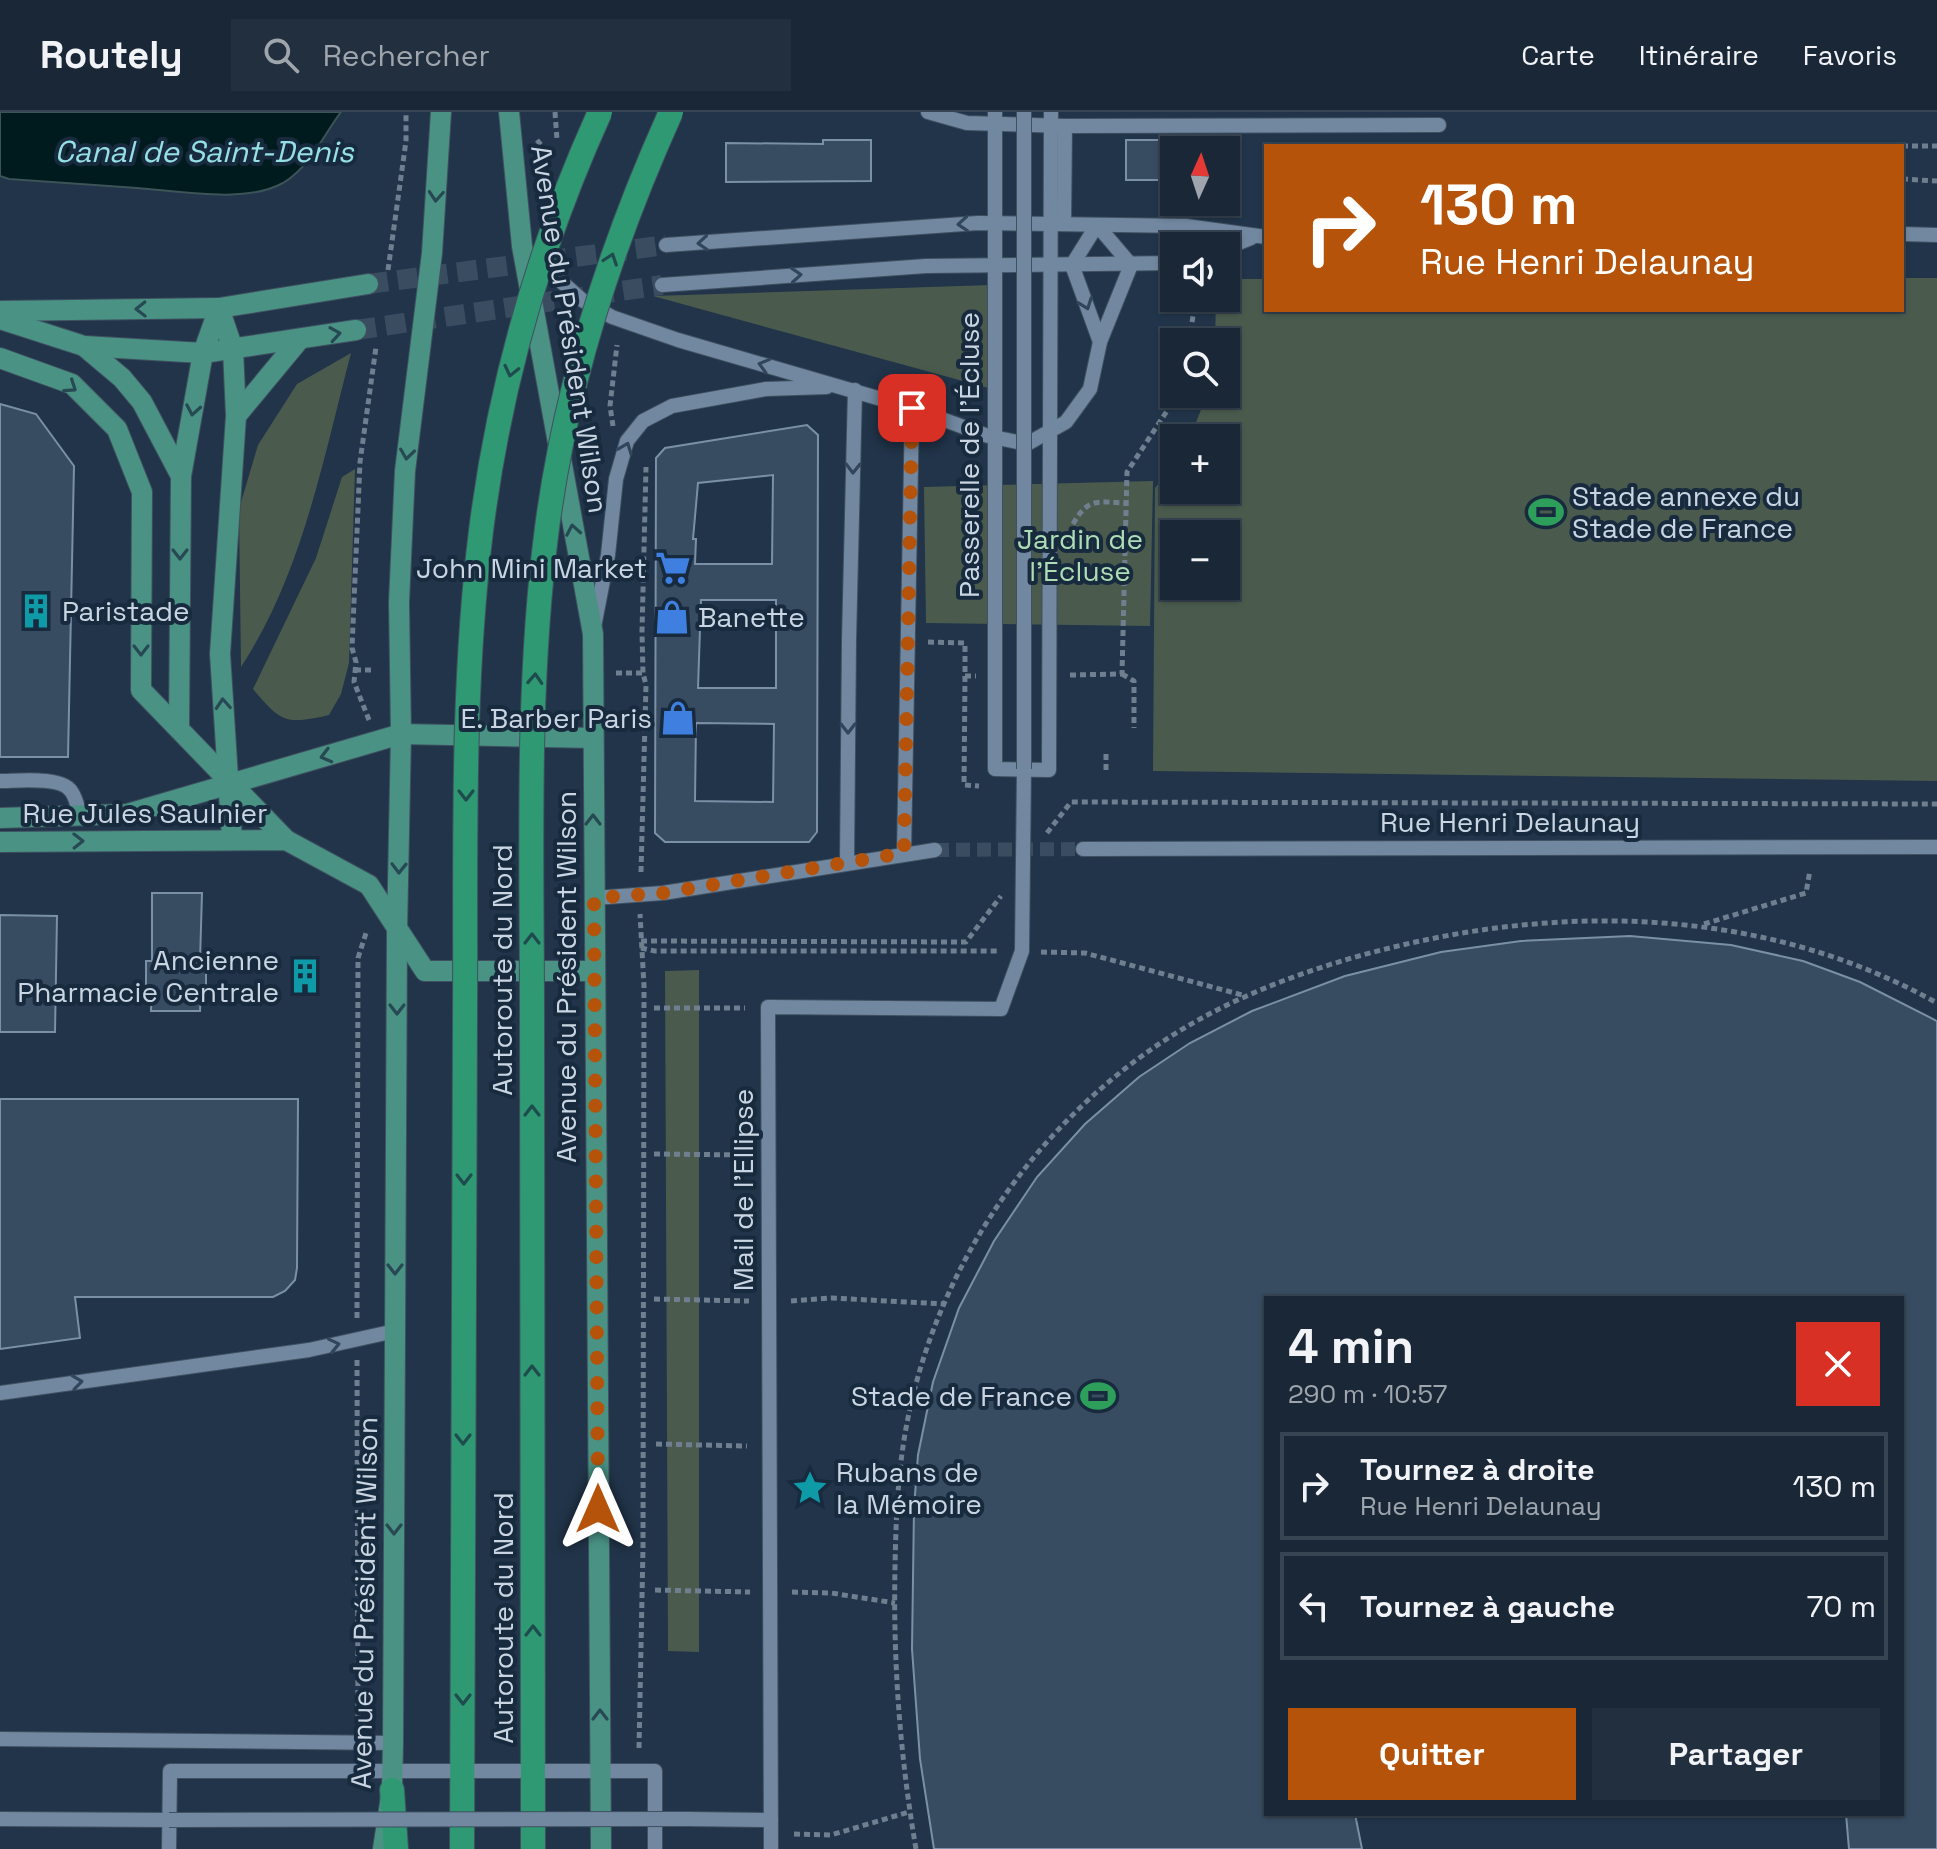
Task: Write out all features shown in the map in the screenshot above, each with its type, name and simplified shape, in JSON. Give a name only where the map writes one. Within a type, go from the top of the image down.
[{"type":"highway","name":"Autoroute du Nord","points":[[462,1849],[465,1017],[468,706],[474,599],[485,503],[500,415],[531,296],[567,190],[600,112]]},
{"type":"highway","name":"Autoroute du Nord","points":[[533,1849],[534,700],[547,526],[562,438],[587,337],[626,218],[671,112]]},
{"type":"highway","points":[[392,1780],[396,1849]]},
{"type":"main road","name":"Avenue du Président Wilson","points":[[383,1849],[392,1780],[393,1743],[397,931],[401,734],[399,602],[405,471],[432,253],[441,115]]},
{"type":"main road","name":"Avenue du Président Wilson","points":[[509,115],[522,246],[593,634],[601,1849]]},
{"type":"main road","points":[[0,311],[219,308],[377,283]]},
{"type":"main road","points":[[219,308],[233,349],[236,416],[220,654],[232,839]]},
{"type":"main road","points":[[179,729],[181,476],[203,353],[219,308]]},
{"type":"main road","points":[[0,319],[84,346],[203,353],[356,330]]},
{"type":"main road","points":[[236,416],[299,340]]},
{"type":"main road","points":[[84,346],[122,378],[142,402],[181,476]]},
{"type":"main road","points":[[0,358],[72,384],[117,429],[142,492],[141,690],[286,840]]},
{"type":"main road","name":"Rue Jules Saulnier","points":[[0,818],[127,814],[401,734],[593,738]]},
{"type":"main road","name":"Rue Jules Saulnier","points":[[0,842],[286,840],[369,885],[425,971],[594,971]]},
{"type":"street","points":[[928,112],[967,123],[1065,126],[1439,125]]},
{"type":"street","name":"Passerelle de l'Écluse","points":[[995,112],[995,769],[1024,769],[1024,112]]},
{"type":"street","points":[[768,1007],[1001,1009],[1022,951],[1024,769],[1049,770],[1051,112]]},
{"type":"street","points":[[1064,224],[1065,126]]},
{"type":"street","points":[[666,245],[978,223],[1186,226],[1259,237]]},
{"type":"street","points":[[1097,225],[1131,265]]},
{"type":"street","points":[[1072,265],[1097,225]]},
{"type":"street","points":[[1904,234],[1937,235]]},
{"type":"street","points":[[1240,243],[1259,237]]},
{"type":"street","points":[[522,246],[582,300],[612,317],[678,340],[912,408],[988,436],[1027,444],[1066,422],[1090,389],[1100,342],[1131,265]]},
{"type":"street","points":[[662,285],[926,266],[1160,264]]},
{"type":"street","points":[[1072,265],[1100,342]]},
{"type":"street","points":[[593,634],[608,555],[616,479],[627,441],[643,421],[672,406],[766,389],[839,386]]},
{"type":"street","points":[[847,862],[855,390]]},
{"type":"street","points":[[904,853],[912,408]]},
{"type":"street","points":[[0,781],[65,785],[72,792],[80,816]]},
{"type":"street","name":"Rue Henri Delaunay","points":[[1083,849],[1937,847]]},
{"type":"street","points":[[594,898],[663,893],[935,850]]},
{"type":"street","name":"Mail de l'Ellipse","points":[[768,1007],[771,1834]]},
{"type":"street","points":[[0,1393],[309,1350],[395,1331]]},
{"type":"street","points":[[0,1739],[393,1743]]},
{"type":"street","points":[[169,1849],[170,1771],[392,1780],[463,1771],[655,1771],[655,1849]]},
{"type":"street","points":[[0,1819],[687,1819],[771,1834]]},
{"type":"path","points":[[555,112],[555,124]]},
{"type":"path","points":[[377,283],[406,141],[406,113]]},
{"type":"path","points":[[1904,146],[1937,146]]},
{"type":"path","points":[[1904,179],[1937,181]]},
{"type":"path","name":"Avenue du Président Wilson","points":[[615,428],[611,424],[610,406],[619,332]]},
{"type":"path","points":[[365,705],[354,682],[356,662],[352,648],[356,514],[363,434],[377,343]]},
{"type":"path","name":"Avenue du Président Wilson","points":[[642,854],[646,461]]},
{"type":"path","points":[[1069,531],[1082,508],[1093,502],[1126,503]]},
{"type":"path","points":[[1122,674],[1134,681],[1134,728]]},
{"type":"path","points":[[965,676],[965,769]]},
{"type":"path","points":[[1106,752],[1106,770]]},
{"type":"path","points":[[1699,926],[1806,893],[1810,870]]},
{"type":"path","points":[[916,1849],[909,1812],[898,1700],[895,1603],[898,1486],[905,1432],[924,1356],[944,1304],[990,1218],[1024,1169],[1057,1131],[1101,1089],[1153,1048],[1247,996],[1342,961],[1427,940],[1491,929],[1608,921],[1699,926],[1753,933],[1821,951],[1890,978],[1937,1003]]},
{"type":"path","points":[[639,1771],[643,1547],[644,1017],[641,948],[655,951],[1085,953],[1247,996]]},
{"type":"path","points":[[654,1008],[768,1007]]},
{"type":"path","points":[[654,1154],[769,1155]]},
{"type":"path","points":[[654,1299],[769,1302],[831,1298],[944,1304]]},
{"type":"path","points":[[656,1444],[770,1447]]},
{"type":"path","points":[[655,1590],[831,1593],[895,1603]]},
{"type":"path","points":[[771,1834],[831,1835],[909,1812]]},
{"type":"green space","name":"Stade annexe du Stade de France","points":[[1904,278],[1937,278],[1937,781],[1153,771],[1155,488],[1160,482],[1160,504],[1240,504],[1240,424],[1195,424],[1202,408],[1240,408],[1240,328],[1215,328],[1216,312],[1240,312],[1240,279],[1264,279],[1264,312],[1904,312]]},
{"type":"green space","points":[[991,285],[992,389],[653,296]]},
{"type":"green space","points":[[351,353],[320,475],[295,555],[280,594],[241,667],[239,509],[258,445],[297,384]]},
{"type":"green space","points":[[355,469],[349,663],[341,694],[329,715],[302,720],[285,718],[270,708],[253,689],[316,558],[342,477]]},
{"type":"green space","name":"Jardin de l'Écluse","points":[[1153,481],[1150,626],[926,623],[924,487]]},
{"type":"green space","points":[[699,970],[699,1652],[668,1651],[665,971]]},
{"type":"water","name":"Canal de Saint-Denis","points":[[0,112],[341,112],[293,176],[268,189],[231,195],[0,176]]},
{"type":"building","points":[[823,140],[871,140],[871,181],[726,182],[726,143],[823,144]]},
{"type":"building","points":[[1126,140],[1160,140],[1160,180],[1126,180]]},
{"type":"building","name":"Paristade","points":[[0,404],[36,414],[74,466],[68,757],[0,757]]},
{"type":"building","points":[[807,425],[818,435],[817,832],[809,842],[665,842],[655,833],[656,458],[665,448]],"holes":[[[773,475],[772,564],[695,564],[696,539],[693,539],[698,483]],[[701,600],[776,600],[776,688],[698,688]],[[696,723],[774,724],[773,802],[695,801]]]},
{"type":"building","points":[[152,893],[202,893],[200,961],[206,961],[206,988],[201,988],[200,1011],[151,1011],[152,987],[146,987],[146,961],[152,961]]},
{"type":"building","points":[[0,915],[57,916],[55,1032],[0,1032]]},
{"type":"building","name":"Stade de France","points":[[1630,936],[1731,945],[1803,961],[1860,982],[1937,1021],[1937,1849],[1849,1849],[1846,1816],[1904,1816],[1904,1296],[1264,1296],[1264,1816],[1355,1816],[1362,1849],[934,1849],[920,1759],[912,1649],[918,1455],[933,1382],[959,1308],[994,1241],[1037,1177],[1085,1124],[1139,1077],[1190,1043],[1252,1011],[1345,976],[1441,952],[1521,941]]},
{"type":"building","points":[[0,1099],[298,1099],[295,1280],[285,1291],[273,1297],[75,1297],[80,1338],[0,1349]]},
{"type":"tunnel","points":[[368,284],[666,245]]},
{"type":"tunnel","points":[[356,330],[662,285]]},
{"type":"tunnel","points":[[935,850],[1083,849]]},
{"type":"place","name":"Stade annexe du Stade de France","points":[[1546,512]]},
{"type":"place","name":"John Mini Market","points":[[673,568]]},
{"type":"place","name":"Paristade","points":[[36,611]]},
{"type":"place","name":"Banette","points":[[672,617]]},
{"type":"place","name":"E. Barber Paris","points":[[678,718]]},
{"type":"place","name":"Ancienne Pharmacie Centrale","points":[[305,976]]},
{"type":"place","name":"Stade de France","points":[[1098,1396]]},
{"type":"place","name":"Rubans de la Mémoire","points":[[810,1488]]},
{"type":"route","points":[[598,1509],[594,898],[663,893],[904,853],[912,408]]}]
